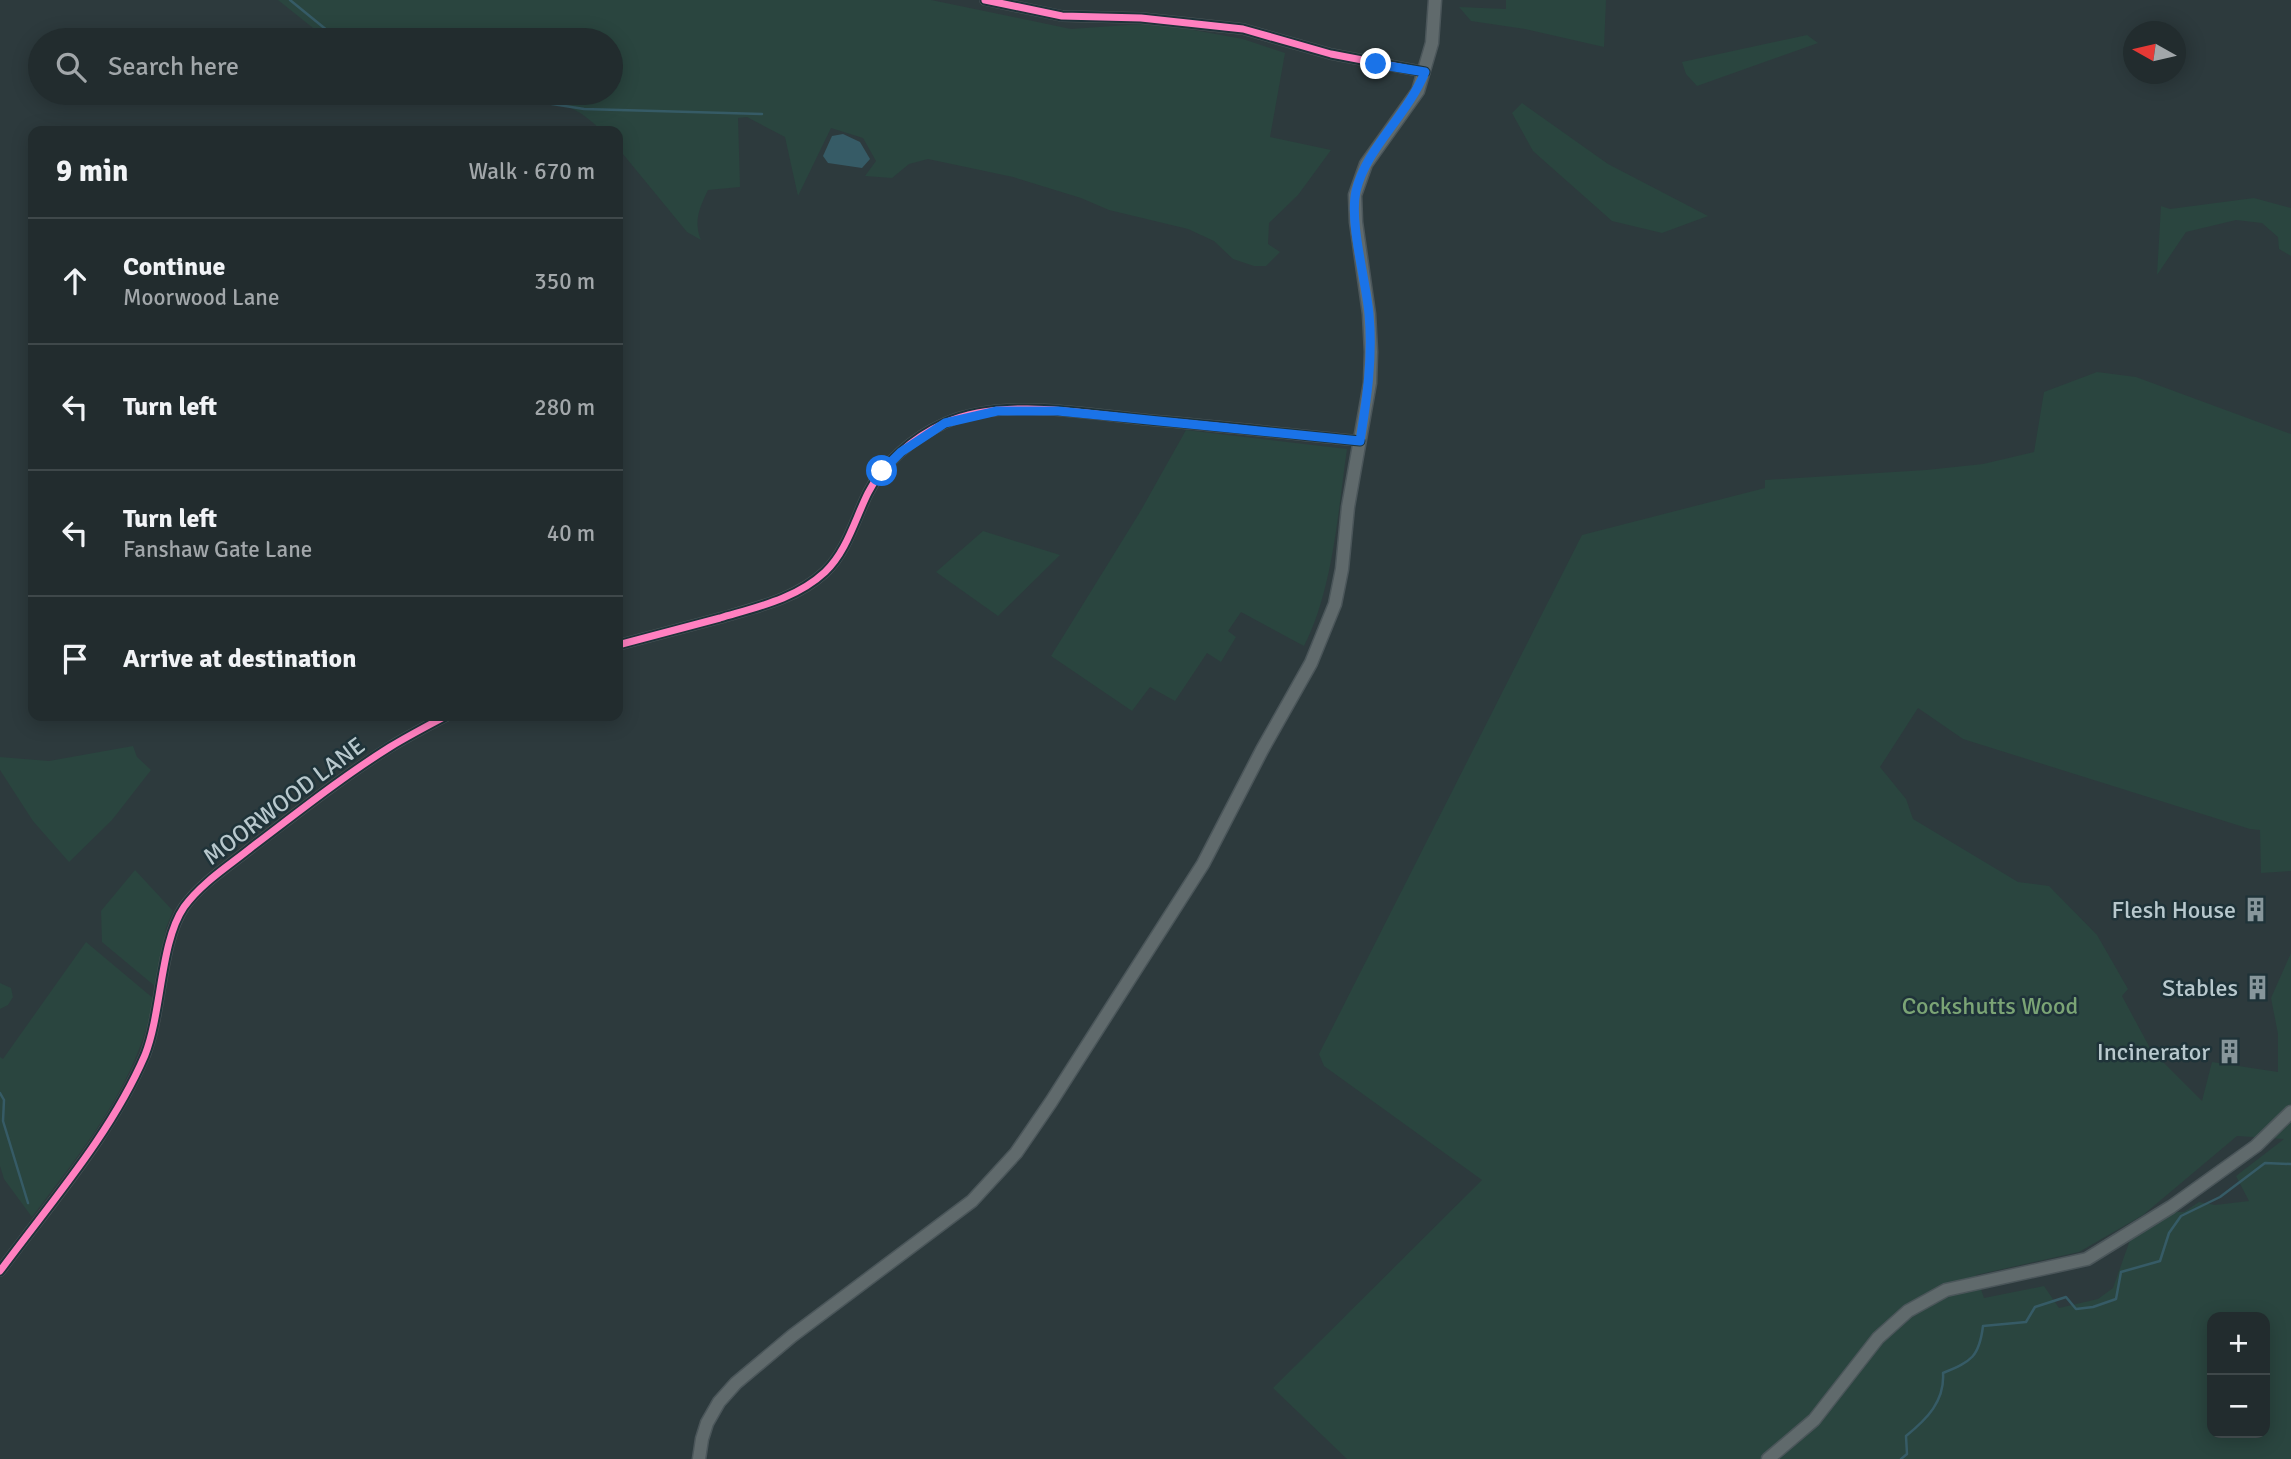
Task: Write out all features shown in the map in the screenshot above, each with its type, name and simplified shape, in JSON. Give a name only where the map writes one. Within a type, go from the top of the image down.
[{"type":"main road","points":[[699,1459],[707,1423],[719,1402],[736,1383],[792,1336],[972,1201],[1010,1161],[1051,1102],[1203,864],[1311,663],[1325,633],[1342,569],[1348,507],[1370,383],[1369,314],[1356,222],[1355,195],[1366,164],[1418,91],[1425,72],[1435,19],[1435,0]]},
{"type":"main road","points":[[1768,1459],[1814,1420],[1878,1338],[1908,1311],[1946,1290],[2087,1259],[2171,1208],[2256,1146],[2291,1112]]},
{"type":"street","points":[[985,0],[1062,16],[1141,18],[1243,29],[1331,54],[1425,72]]},
{"type":"street","points":[[623,644],[765,605],[792,595],[811,583],[827,570],[842,551],[869,491],[882,471],[901,452],[945,423],[968,416],[997,411],[1058,411],[1360,441]]},
{"type":"street","name":"MOORWOOD LANE","points":[[0,1271],[95,1142],[135,1076],[146,1053],[173,933],[185,905],[209,881],[327,790],[389,747],[437,721]]},
{"type":"green space","points":[[278,0],[931,0],[1071,29],[1155,23],[1243,39],[1285,53],[1270,137],[1331,150],[1298,195],[1269,223],[1268,244],[1280,252],[1266,266],[1254,266],[1233,259],[1214,241],[1188,229],[1109,210],[1081,198],[1013,177],[928,159],[909,164],[892,178],[865,176],[876,161],[863,138],[831,128],[798,196],[785,137],[747,117],[738,118],[740,187],[708,190],[698,220],[701,240],[687,232],[623,154],[623,126],[597,126],[579,112],[564,105],[623,105],[623,28],[313,28]]},
{"type":"green space","points":[[1506,0],[1606,0],[1604,47],[1525,29],[1471,21],[1459,7],[1506,9]]},
{"type":"green space","points":[[1807,35],[1818,43],[1697,86],[1686,74],[1682,62]]},
{"type":"green space","points":[[1522,103],[1608,164],[1708,216],[1662,233],[1612,221],[1533,151],[1512,113]]},
{"type":"green space","points":[[2254,198],[2291,208],[2291,256],[2279,249],[2278,237],[2262,223],[2236,220],[2186,232],[2157,275],[2161,206],[2170,209]]},
{"type":"green space","name":"Cockshutts Wood","points":[[2097,372],[2136,377],[2291,434],[2291,871],[2261,873],[2260,830],[1963,739],[1918,708],[1880,767],[1906,799],[1913,819],[2018,882],[2049,886],[2097,935],[2128,989],[2122,996],[2151,1050],[2202,1101],[2212,1062],[2278,1072],[2278,1034],[2271,998],[2291,953],[2291,1459],[1347,1459],[1273,1388],[1482,1180],[1324,1066],[1319,1054],[1582,535],[1765,488],[1765,480],[1926,470],[1983,464],[2034,452],[2044,392]],"holes":[[[2237,1136],[2284,1139],[2236,1176],[2249,1201],[2215,1205],[2199,1202],[2184,1212],[2175,1212],[2130,1240],[2113,1288],[2098,1299],[2059,1308],[2044,1286],[1984,1298],[1976,1275],[2079,1252],[2143,1215]]]},
{"type":"green space","points":[[1186,430],[1347,449],[1333,550],[1322,600],[1304,646],[1241,612],[1228,631],[1236,637],[1221,662],[1207,653],[1175,701],[1150,687],[1132,711],[1051,656],[1140,512]]},
{"type":"green space","points":[[983,531],[1060,555],[998,616],[936,572]]},
{"type":"green space","points":[[133,746],[137,757],[151,770],[112,820],[69,862],[33,821],[0,770],[0,757],[49,761]]},
{"type":"green space","points":[[135,870],[173,911],[166,928],[156,987],[102,942],[101,911]]},
{"type":"green space","points":[[86,942],[154,999],[135,1060],[106,1115],[32,1217],[4,1179],[0,1166],[0,1057],[3,1059]]},
{"type":"green space","points":[[0,983],[11,988],[13,997],[8,1005],[0,1009]]},
{"type":"water","points":[[843,134],[860,142],[870,159],[862,168],[828,163],[823,156],[832,136]]},
{"type":"waterway","points":[[290,0],[324,28]]},
{"type":"waterway","points":[[559,105],[584,109],[762,114]]},
{"type":"waterway","points":[[0,1093],[4,1100],[3,1121],[28,1203]]},
{"type":"waterway","points":[[1901,1459],[1907,1454],[1906,1436],[1921,1423],[1938,1401],[1943,1373],[1972,1357],[1979,1345],[1983,1326],[2026,1322],[2035,1307],[2066,1297],[2076,1309],[2093,1307],[2116,1299],[2121,1272],[2160,1261],[2169,1233],[2181,1216],[2220,1197],[2265,1163],[2291,1164]]},
{"type":"cycle path","points":[[985,0],[1062,16],[1141,18],[1243,29],[1331,54],[1425,72]]},
{"type":"cycle path","points":[[623,644],[762,606],[802,589],[833,564],[874,482],[891,461],[922,436],[945,423],[968,415],[1019,409],[1073,411],[1360,441]]},
{"type":"cycle path","points":[[0,1271],[98,1140],[131,1084],[151,1038],[170,939],[176,922],[191,898],[216,875],[337,783],[390,747],[437,721]]},
{"type":"place","name":"Flesh House","points":[[2256,910]]},
{"type":"place","name":"Stables","points":[[2258,988]]},
{"type":"place","name":"Incinerator","points":[[2230,1052]]},
{"type":"route","points":[[882,471],[901,452],[945,423],[997,411],[1058,411],[1360,441],[1370,383],[1371,352],[1355,195],[1366,164],[1418,91],[1425,72],[1376,64]]}]
